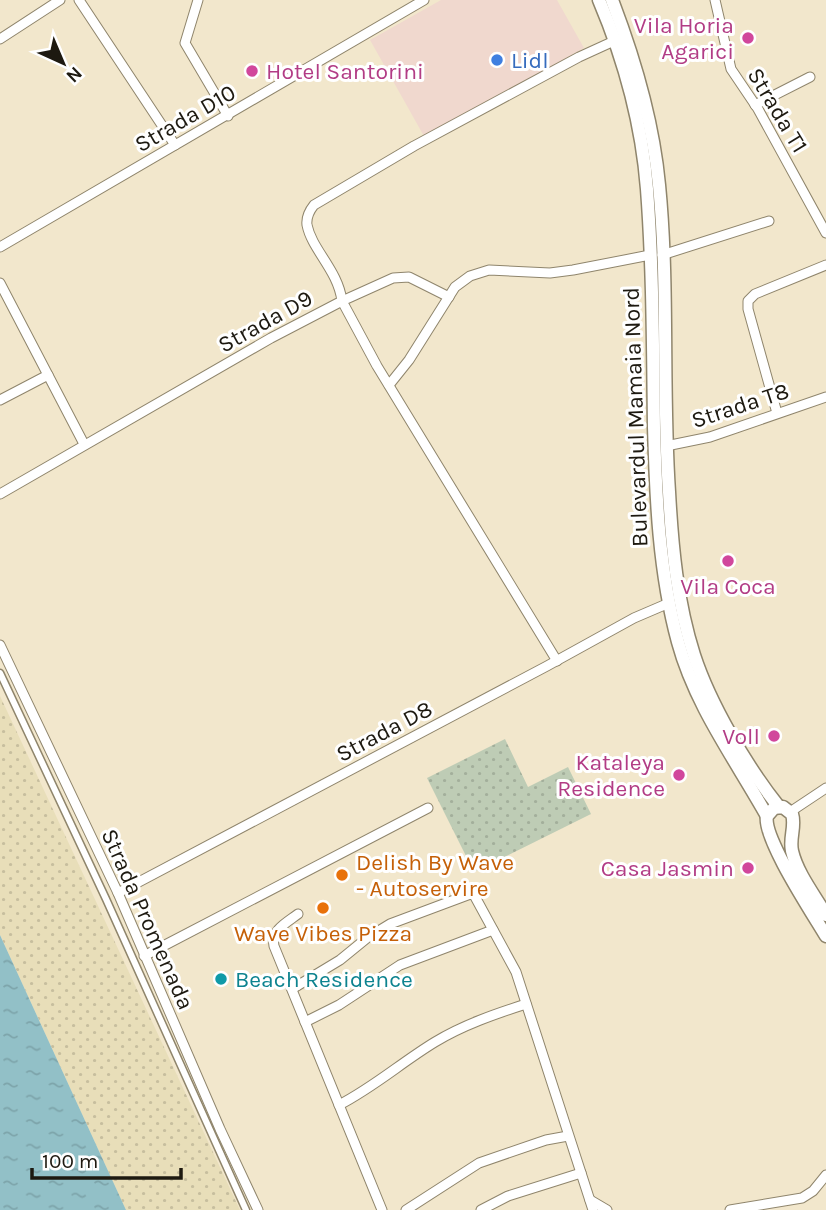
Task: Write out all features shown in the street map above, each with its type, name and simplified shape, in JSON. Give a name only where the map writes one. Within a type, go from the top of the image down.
[{"type":"main road","name":"Bulevardul Mamaia Nord","points":[[598,0],[614,41],[639,132],[656,255],[676,576],[694,656],[729,730],[785,809]]},
{"type":"main road","name":"Bulevardul Mamaia Nord","points":[[612,0],[635,65],[651,130],[659,187],[656,255],[656,475],[660,543],[669,603],[683,659],[700,700],[767,816]]},
{"type":"main road","points":[[826,915],[796,862],[791,842],[794,822],[785,809],[774,808],[767,816],[766,825],[777,851],[826,936]]},
{"type":"main road","points":[[770,832],[781,836],[791,830]]},
{"type":"street","points":[[0,38],[60,0]]},
{"type":"street","points":[[79,0],[175,145]]},
{"type":"street","points":[[198,0],[185,43],[228,116]]},
{"type":"street","name":"Strada D10","points":[[0,247],[424,0]]},
{"type":"street","name":"Strada T1","points":[[715,0],[731,69],[755,105],[826,233]]},
{"type":"street","name":"Strada D9","points":[[0,494],[303,320],[342,301],[338,282],[307,225],[310,210],[314,205],[414,146],[579,57],[614,41]]},
{"type":"street","points":[[755,105],[810,77]]},
{"type":"street","points":[[389,385],[409,360],[455,287],[479,272],[489,270],[550,273],[656,255],[769,221]]},
{"type":"street","points":[[778,413],[748,301],[755,294],[826,265]]},
{"type":"street","points":[[449,297],[410,277],[394,278],[342,301],[389,385],[557,661]]},
{"type":"street","points":[[0,282],[84,444]]},
{"type":"street","points":[[0,400],[48,375]]},
{"type":"street","name":"Strada T8","points":[[666,446],[710,437],[826,397]]},
{"type":"street","name":"Strada D8","points":[[118,893],[634,618],[669,603]]},
{"type":"street","name":"Strada Promenada","points":[[0,645],[118,893],[258,1210]]},
{"type":"street","points":[[0,673],[106,899],[246,1210]]},
{"type":"street","points":[[785,809],[826,788]]},
{"type":"street","points":[[145,956],[428,808]]},
{"type":"street","points":[[292,989],[340,960],[367,937],[390,924],[472,893],[516,972],[593,1210]]},
{"type":"street","points":[[298,914],[277,930],[273,941],[382,1210]]},
{"type":"street","points":[[305,1022],[339,1005],[400,965],[493,930]]},
{"type":"street","points":[[339,1105],[444,1037],[526,1004]]},
{"type":"street","points":[[406,1210],[479,1163],[546,1140],[568,1136]]},
{"type":"street","points":[[481,1210],[508,1196],[581,1172]]},
{"type":"street","points":[[730,1210],[774,1207],[797,1200],[808,1195],[826,1175]]},
{"type":"street","points":[[590,1200],[607,1210]]},
{"type":"shaded area","points":[[441,0],[557,0],[584,48],[425,138],[370,40]]},
{"type":"sand","points":[[0,696],[240,1210],[126,1210],[0,935]]},
{"type":"green space","points":[[505,739],[528,787],[568,767],[591,814],[474,872],[427,778]]},
{"type":"water","points":[[0,935],[126,1210],[0,1210]]},
{"type":"place","name":"Vila Horia Agarici","points":[[748,38]]},
{"type":"place","name":"Lidl","points":[[497,60]]},
{"type":"place","name":"Hotel Santorini","points":[[252,71]]},
{"type":"place","name":"Vila Coca","points":[[728,561]]},
{"type":"place","name":"Voll","points":[[774,736]]},
{"type":"place","name":"Kataleya Residence","points":[[679,775]]},
{"type":"place","name":"Casa Jasmin","points":[[748,868]]},
{"type":"place","name":"Delish By Wave - Autoservire","points":[[342,875]]},
{"type":"place","name":"Wave Vibes Pizza","points":[[323,908]]},
{"type":"place","name":"Beach Residence","points":[[221,979]]}]
